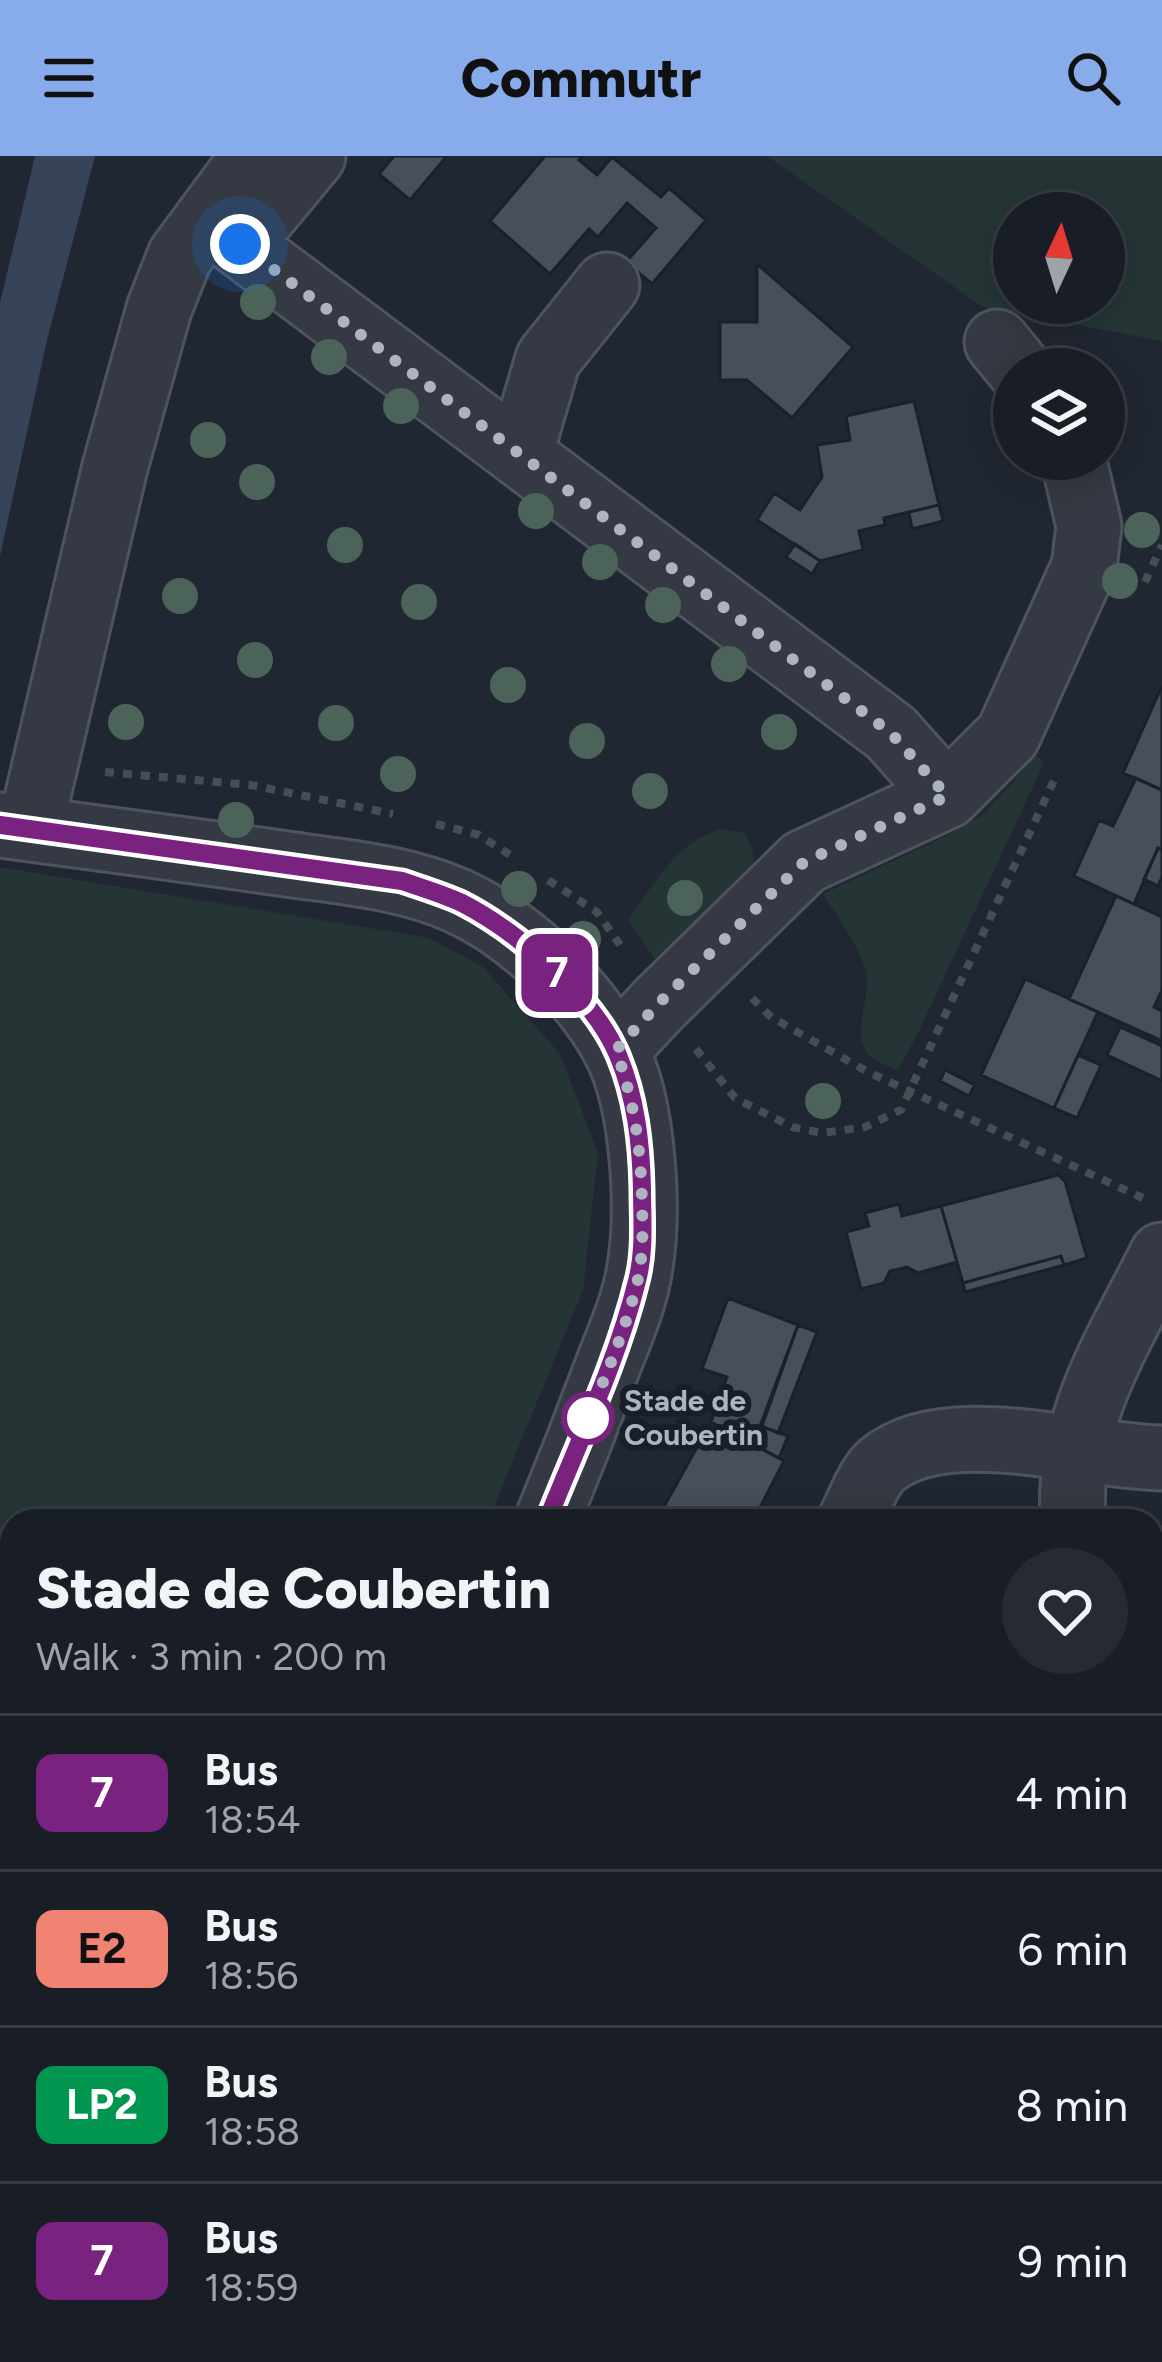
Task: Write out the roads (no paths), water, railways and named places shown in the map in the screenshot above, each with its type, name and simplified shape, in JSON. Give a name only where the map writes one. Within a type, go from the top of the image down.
[{"type":"street","points":[[224,232],[254,156]]},
{"type":"street","points":[[314,156],[224,232],[180,256],[159,309],[115,467],[43,767],[15,827],[402,881],[458,901],[509,932],[556,972],[590,1010],[616,1050],[629,1087],[638,1127],[643,1245],[626,1319],[552,1509]]},
{"type":"street","points":[[224,232],[891,733],[947,796]]},
{"type":"street","points":[[520,455],[548,358],[607,285]]},
{"type":"street","points":[[616,1050],[804,862],[947,796],[1008,735],[1084,567],[1089,526],[1077,480]]},
{"type":"street","points":[[1072,1509],[1084,1413],[1162,1255]]},
{"type":"street","points":[[856,1509],[878,1468],[904,1451],[940,1442],[982,1439],[1162,1458]]},
{"type":"water","points":[[35,156],[95,156],[47,340],[0,556],[0,303]]},
{"type":"place","name":"Stade de Coubertin","points":[[588,1418]]}]
